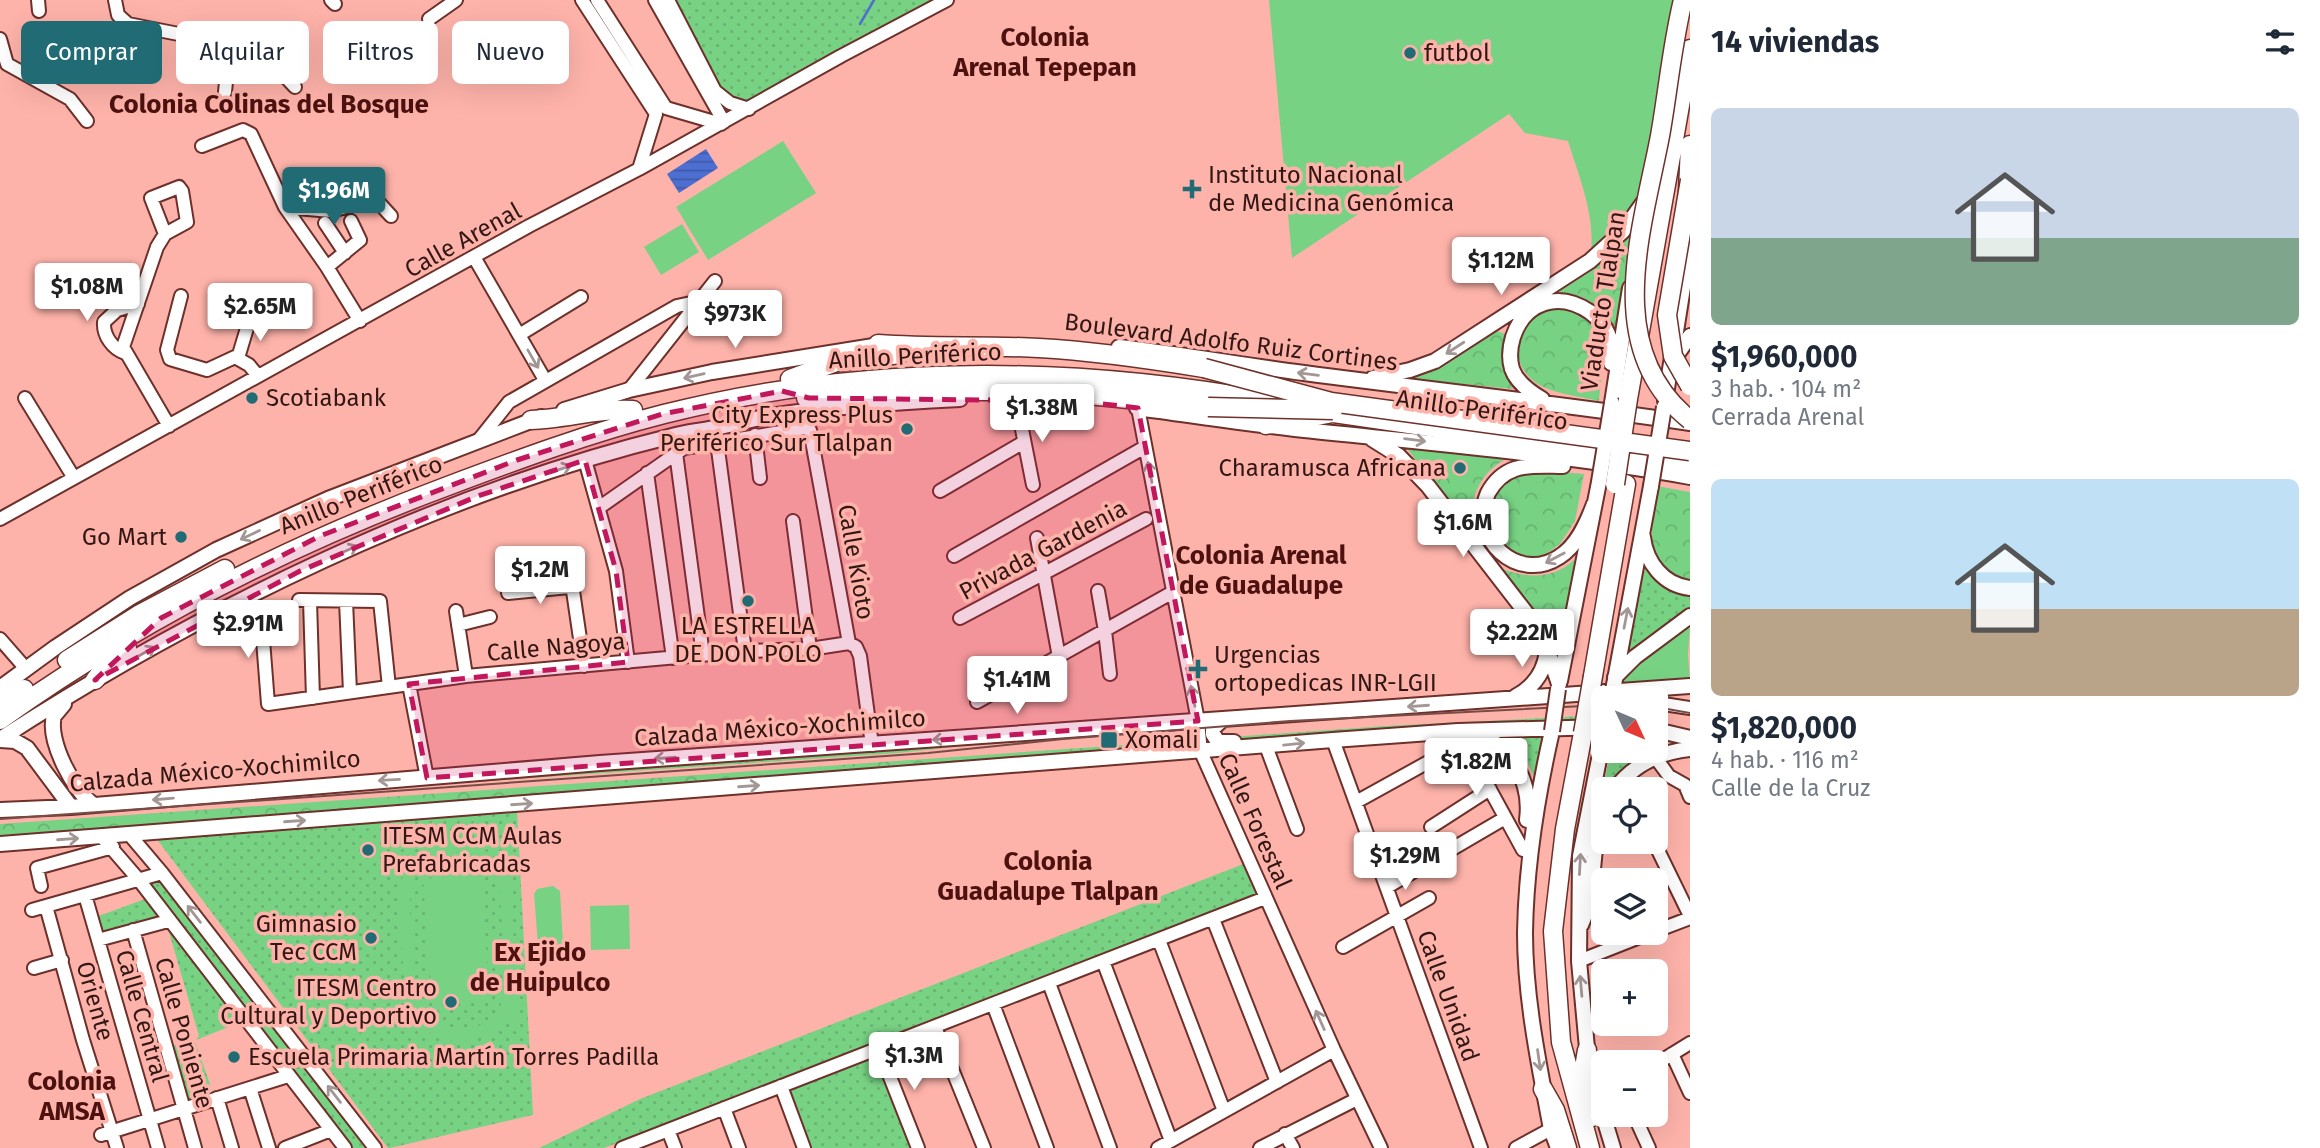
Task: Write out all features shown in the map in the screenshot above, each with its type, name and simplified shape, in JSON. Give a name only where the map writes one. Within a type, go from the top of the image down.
[{"type":"highway","points":[[1680,2],[1635,277],[1635,314],[1642,350],[1652,375],[1668,399],[1690,421]]},
{"type":"highway","points":[[1661,128],[1690,47]]},
{"type":"highway","name":"Viaducto Tlalpan","points":[[1590,1148],[1561,1042],[1553,931],[1623,400],[1690,47]]},
{"type":"highway","name":"Viaducto Tlalpan","points":[[1623,400],[1690,106]]},
{"type":"highway","points":[[1690,145],[1689,186],[1667,315],[1673,356],[1690,386]]},
{"type":"highway","points":[[878,345],[1037,348],[1151,359],[1204,368],[1331,408],[1690,471]]},
{"type":"highway","points":[[786,385],[848,360],[939,348]]},
{"type":"highway","name":"Anillo Periférico","points":[[9,712],[161,618],[243,573],[361,518],[517,460],[662,414],[846,372],[961,363],[1077,366],[1172,375],[1690,449]]},
{"type":"highway","name":"Anillo Periférico","points":[[9,712],[138,615],[298,534],[370,502],[534,442],[633,410],[702,394],[931,375],[1041,375],[1177,386],[1331,408]]},
{"type":"highway","points":[[786,385],[809,398],[1019,391],[1078,394],[1188,406],[1331,408],[1690,449]]},
{"type":"highway","points":[[803,420],[826,404],[875,394]]},
{"type":"highway","points":[[1266,425],[1331,408]]},
{"type":"highway","points":[[531,420],[606,410],[633,410]]},
{"type":"highway","points":[[89,683],[161,618]]},
{"type":"highway","name":"Viaducto Tlalpan","points":[[1578,733],[1555,828],[1545,927],[1554,1043],[1579,1148]]},
{"type":"highway","points":[[1587,1050],[1584,1068],[1600,1148]]},
{"type":"highway","points":[[1543,1089],[1555,1110],[1567,1148]]},
{"type":"main road","name":"Viaducto Tlalpan","points":[[1558,1148],[1551,1129],[1543,1089],[1528,993],[1525,934],[1528,884],[1539,788],[1594,504],[1613,483],[1643,204],[1680,2]]},
{"type":"main road","points":[[1354,380],[1382,377],[1435,361],[1590,261],[1622,231],[1643,204]]},
{"type":"main road","points":[[1613,686],[1650,492],[1690,243]]},
{"type":"main road","points":[[1546,402],[1518,379],[1512,369],[1511,344],[1522,318],[1549,301],[1574,303],[1601,320],[1610,338],[1610,383],[1623,400]]},
{"type":"main road","points":[[1494,323],[1516,329]]},
{"type":"main road","points":[[1668,372],[1676,355],[1690,337]]},
{"type":"main road","name":"Boulevard Adolfo Ruiz Cortines","points":[[2,743],[9,712],[56,647],[130,598],[216,550],[339,495],[531,420],[629,390],[712,372],[912,342],[1079,342],[1183,354],[1354,380],[1690,421]]},
{"type":"main road","name":"Boulevard Adolfo Ruiz Cortines","points":[[9,712],[89,683],[292,575],[478,496],[585,460],[673,435],[770,416],[803,420],[880,403],[978,398],[1078,401],[1598,463],[1690,471]]},
{"type":"main road","points":[[1361,435],[1384,445],[1399,456],[1428,486],[1530,618],[1548,649],[1559,686]]},
{"type":"main road","points":[[1594,504],[1584,528],[1571,547],[1562,556],[1545,564],[1528,564],[1504,555],[1491,543],[1484,527],[1484,508],[1488,495],[1494,484],[1507,472],[1529,466],[1598,463]]},
{"type":"main road","points":[[1644,524],[1645,548],[1655,568],[1674,584],[1690,588]]},
{"type":"main road","points":[[1614,686],[1635,657],[1690,616]]},
{"type":"main road","points":[[0,677],[21,663],[56,647]]},
{"type":"main road","points":[[1511,699],[1524,692],[1539,677],[1548,649]]},
{"type":"main road","points":[[89,683],[58,709],[52,726],[65,769],[78,790],[94,805]]},
{"type":"main road","name":"Calzada México-Xochimilco","points":[[0,810],[71,807],[600,763],[1690,686]]},
{"type":"main road","points":[[1222,720],[1216,723],[1212,732],[1218,742],[1248,741],[1265,747]]},
{"type":"main road","points":[[0,844],[1333,740],[1458,731],[1591,727]]},
{"type":"main road","points":[[1458,731],[1480,735],[1496,745],[1514,763],[1523,777],[1528,807],[1516,938],[1520,977],[1528,993]]},
{"type":"main road","points":[[1668,733],[1690,738]]},
{"type":"main road","points":[[2,743],[15,741],[30,751],[71,807]]},
{"type":"main road","points":[[1668,754],[1690,749]]},
{"type":"main road","points":[[1591,1074],[1577,932],[1580,856],[1598,763]]},
{"type":"main road","points":[[1627,777],[1644,763]]},
{"type":"main road","points":[[1577,932],[1588,906],[1595,854]]},
{"type":"main road","points":[[1607,1127],[1612,1148]]},
{"type":"street","points":[[429,19],[456,0]]},
{"type":"street","points":[[582,0],[661,111],[722,123]]},
{"type":"street","points":[[597,0],[648,92]]},
{"type":"street","points":[[656,0],[722,123]]},
{"type":"street","points":[[668,0],[715,91],[730,103],[749,108]]},
{"type":"street","name":"Calle Arenal","points":[[0,519],[947,0]]},
{"type":"street","points":[[117,3],[118,15],[128,24],[176,33]]},
{"type":"street","points":[[0,39],[4,67],[70,99],[87,121]]},
{"type":"street","points":[[225,92],[226,84]]},
{"type":"street","points":[[292,84],[295,87]]},
{"type":"street","points":[[639,169],[661,111]]},
{"type":"street","points":[[202,146],[243,130],[251,134],[285,207],[327,267],[360,321]]},
{"type":"street","points":[[285,207],[331,211],[372,200],[391,216]]},
{"type":"street","points":[[327,267],[360,240],[351,221]]},
{"type":"street","points":[[325,223],[345,253]]},
{"type":"street","points":[[166,234],[158,247],[123,347],[169,426]]},
{"type":"street","points":[[474,257],[545,380]]},
{"type":"street","points":[[629,390],[715,281]]},
{"type":"street","points":[[181,296],[167,350],[170,359],[207,370],[229,358],[238,358],[249,365],[258,376]]},
{"type":"street","points":[[519,335],[581,297]]},
{"type":"street","points":[[478,441],[509,402],[677,306],[700,301]]},
{"type":"street","points":[[125,353],[117,350],[109,340],[104,323],[117,310],[138,304]]},
{"type":"street","points":[[238,358],[250,318]]},
{"type":"street","points":[[25,398],[74,478]]},
{"type":"street","points":[[1016,399],[1033,485]]},
{"type":"street","name":"Calle Forestal","points":[[1138,408],[1198,721],[1201,752],[1265,898],[1381,1148]]},
{"type":"street","points":[[600,507],[684,448],[755,435],[803,420]]},
{"type":"street","name":"Calle Kioto","points":[[803,420],[813,436],[849,643],[856,647],[860,656],[872,745]]},
{"type":"street","points":[[755,435],[760,478]]},
{"type":"street","points":[[717,442],[745,651]]},
{"type":"street","points":[[940,491],[1024,442]]},
{"type":"street","points":[[954,556],[1145,447]]},
{"type":"street","points":[[676,453],[703,655]]},
{"type":"street","points":[[585,460],[616,571],[628,662]]},
{"type":"street","points":[[647,473],[673,658]]},
{"type":"street","name":"Privada Gardenia","points":[[960,618],[1146,519]]},
{"type":"street","points":[[793,522],[810,649]]},
{"type":"street","points":[[1037,538],[1059,656]]},
{"type":"street","points":[[508,593],[567,586],[571,588],[584,666]]},
{"type":"street","points":[[1098,591],[1110,674]]},
{"type":"street","points":[[977,702],[1173,592]]},
{"type":"street","points":[[313,698],[305,600],[380,601],[389,687]]},
{"type":"street","points":[[346,601],[350,692]]},
{"type":"street","name":"Calle Nagoya","points":[[261,614],[268,704],[466,676],[745,651],[810,649],[849,643]]},
{"type":"street","points":[[466,676],[457,618],[490,617]]},
{"type":"street","points":[[0,639],[21,663]]},
{"type":"street","points":[[409,684],[427,778]]},
{"type":"street","points":[[1668,705],[1690,708]]},
{"type":"street","points":[[9,712],[58,709]]},
{"type":"street","points":[[1458,731],[1523,850]]},
{"type":"street","name":"Calle Unidad","points":[[1333,740],[1481,1148]]},
{"type":"street","points":[[1265,747],[1297,829]]},
{"type":"street","points":[[1356,802],[1450,750]]},
{"type":"street","points":[[1659,763],[1669,776],[1685,785],[1690,797]]},
{"type":"street","points":[[1431,827],[1490,789]]},
{"type":"street","points":[[1387,887],[1505,818]]},
{"type":"street","points":[[129,834],[375,1148]]},
{"type":"street","points":[[101,836],[139,880],[345,1148]]},
{"type":"street","points":[[41,886],[37,868],[113,848]]},
{"type":"street","points":[[1660,854],[1690,917],[1668,926]]},
{"type":"street","points":[[32,910],[162,873]]},
{"type":"street","name":"Calle Central","points":[[85,895],[158,1148]]},
{"type":"street","points":[[622,1148],[1265,898]]},
{"type":"street","points":[[1343,947],[1429,898]]},
{"type":"street","name":"Oriente","points":[[46,906],[107,1133],[117,1148]]},
{"type":"street","points":[[1213,919],[1277,1082]]},
{"type":"street","points":[[98,940],[168,921]]},
{"type":"street","name":"Calle Poniente","points":[[133,930],[195,1148]]},
{"type":"street","points":[[1159,940],[1224,1111]]},
{"type":"street","points":[[1578,961],[1620,945]]},
{"type":"street","points":[[34,968],[62,960]]},
{"type":"street","points":[[1103,961],[1171,1141]]},
{"type":"street","points":[[1049,982],[1110,1148]]},
{"type":"street","points":[[993,1004],[1047,1148]]},
{"type":"street","points":[[935,1027],[984,1148]]},
{"type":"street","points":[[1668,1056],[1690,1043]]},
{"type":"street","points":[[879,1049],[918,1148]]},
{"type":"street","points":[[1158,1148],[1334,1049]]},
{"type":"street","points":[[1672,1054],[1690,1093]]},
{"type":"street","points":[[107,1133],[288,1076]]},
{"type":"street","points":[[781,1086],[804,1148]]},
{"type":"street","points":[[250,1088],[269,1148]]},
{"type":"street","points":[[217,1098],[232,1148]]},
{"type":"street","points":[[1259,1148],[1357,1098]]},
{"type":"street","points":[[724,1108],[739,1148]]},
{"type":"street","points":[[1639,1127],[1649,1148]]},
{"type":"street","points":[[1516,1148],[1551,1129]]},
{"type":"street","points":[[285,1148],[331,1130]]},
{"type":"street","points":[[668,1130],[675,1148]]},
{"type":"street","points":[[1285,1134],[1293,1148]]},
{"type":"highlighted area","points":[[782,391],[809,398],[1078,401],[1138,408],[1198,721],[427,778],[409,684],[628,662],[616,571],[585,460],[478,496],[300,571],[95,680],[161,618],[320,536],[517,460],[662,414]]},
{"type":"green space","points":[[675,0],[939,0],[747,104],[722,96]]},
{"type":"green space","points":[[1269,0],[1676,0],[1642,203],[1590,260],[1592,245],[1589,215],[1568,141],[1525,133],[1509,114],[1292,258]]},
{"type":"green space","points":[[783,141],[816,193],[708,260],[676,207]]},
{"type":"green space","points":[[1634,219],[1618,337],[1606,316],[1590,301],[1570,294],[1545,295]]},
{"type":"green space","points":[[682,224],[699,252],[661,275],[644,247]]},
{"type":"green space","points":[[1563,307],[1585,315],[1599,332],[1603,367],[1599,401],[1542,386],[1525,371],[1519,360],[1521,335],[1528,325],[1537,316]]},
{"type":"green space","points":[[1494,330],[1505,334],[1504,362],[1513,389],[1392,377]]},
{"type":"green space","points":[[1406,447],[1509,457],[1489,472],[1477,490],[1472,512],[1474,536]]},
{"type":"green space","points":[[1550,471],[1584,474],[1575,521],[1560,544],[1546,554],[1536,557],[1513,554],[1503,547],[1489,524],[1492,498],[1503,483],[1512,477]]},
{"type":"green space","points":[[1657,486],[1690,492],[1690,580],[1674,575],[1663,567],[1656,556],[1652,529]]},
{"type":"green space","points":[[1580,554],[1559,662],[1542,624],[1500,568],[1522,574],[1543,575],[1562,568]]},
{"type":"green space","points":[[1642,565],[1663,585],[1690,595],[1690,609],[1624,659]]},
{"type":"green space","points":[[1690,626],[1690,682],[1621,686],[1631,669]]},
{"type":"green space","points":[[1591,716],[1591,725],[1255,740],[1216,738]]},
{"type":"green space","points":[[1543,736],[1535,779],[1520,746],[1506,737]]},
{"type":"green space","points":[[1017,740],[898,753],[282,795],[407,784]]},
{"type":"green space","points":[[1181,741],[1181,746],[0,839],[0,824]]},
{"type":"green space","points":[[1608,763],[1633,763],[1617,777],[1605,777]]},
{"type":"green space","name":"ITESM Centro Cultural y Deportivo","points":[[517,809],[533,1115],[390,1148],[153,834]]},
{"type":"green space","points":[[449,839],[469,843],[497,860],[497,852],[507,851],[520,1021],[509,1022],[508,1016],[488,1034],[476,1039],[450,1041],[426,1031],[414,1018],[405,995],[398,894],[400,884],[415,859],[439,842]],"holes":[[[455,851],[483,863],[499,888],[507,983],[499,1008],[488,1020],[475,1027],[461,1029],[434,1019],[423,1006],[415,989],[410,901],[414,877],[428,860]]]},
{"type":"green space","points":[[1246,863],[1260,895],[604,1148],[539,1148],[640,1099]]},
{"type":"green space","points":[[481,874],[490,999],[432,1003],[423,879]]},
{"type":"green space","points":[[159,879],[373,1148],[351,1148],[146,883]]},
{"type":"green space","points":[[553,886],[560,891],[563,944],[559,949],[544,950],[538,945],[534,894],[537,889]]},
{"type":"green space","points":[[145,899],[161,918],[100,935],[96,917]]},
{"type":"green space","points":[[629,905],[630,949],[591,950],[590,906]]},
{"type":"green space","points":[[167,925],[241,1022],[196,1040],[199,1036]]},
{"type":"green space","points":[[195,1041],[213,1093],[188,1102],[170,1046]]},
{"type":"green space","points":[[879,1052],[915,1148],[807,1148],[784,1088]]},
{"type":"water","points":[[706,149],[718,168],[679,193],[667,174]]},
{"type":"waterway","points":[[860,24],[874,0]]},
{"type":"tram line","points":[[0,819],[928,753],[1290,721],[1591,706]]},
{"type":"tram line","points":[[1668,709],[1690,713]]},
{"type":"place","name":"futbol","points":[[1410,53]]},
{"type":"place","name":"Instituto Nacional de Medicina Genómica","points":[[1192,189]]},
{"type":"place","name":"Scotiabank","points":[[252,398]]},
{"type":"place","name":"City Express Plus Periférico Sur Tlalpan","points":[[907,429]]},
{"type":"place","name":"Charamusca Africana","points":[[1460,468]]},
{"type":"place","name":"Go Mart","points":[[181,537]]},
{"type":"place","name":"LA ESTRELLA DE DON POLO","points":[[748,601]]},
{"type":"place","name":"Urgencias ortopedicas INR-LGII","points":[[1198,669]]},
{"type":"place","name":"Xomali","points":[[1109,740]]},
{"type":"place","name":"ITESM CCM Aulas Prefabricadas","points":[[368,850]]},
{"type":"place","name":"Gimnasio Tec CCM","points":[[371,938]]},
{"type":"place","name":"ITESM Centro Cultural y Deportivo","points":[[451,1002]]},
{"type":"place","name":"Escuela Primaria Martín Torres Padilla","points":[[234,1057]]},
{"type":"district","name":"Colonia Arenal Tepepan","points":[[1045,52]]},
{"type":"district","name":"Colonia Colinas del Bosque","points":[[269,104]]},
{"type":"district","name":"Colonia Arenal de Guadalupe","points":[[1261,570]]},
{"type":"district","name":"Colonia Guadalupe Tlalpan","points":[[1048,876]]},
{"type":"district","name":"Ex Ejido de Huipulco","points":[[540,967]]},
{"type":"district","name":"Colonia AMSA","points":[[72,1096]]}]
